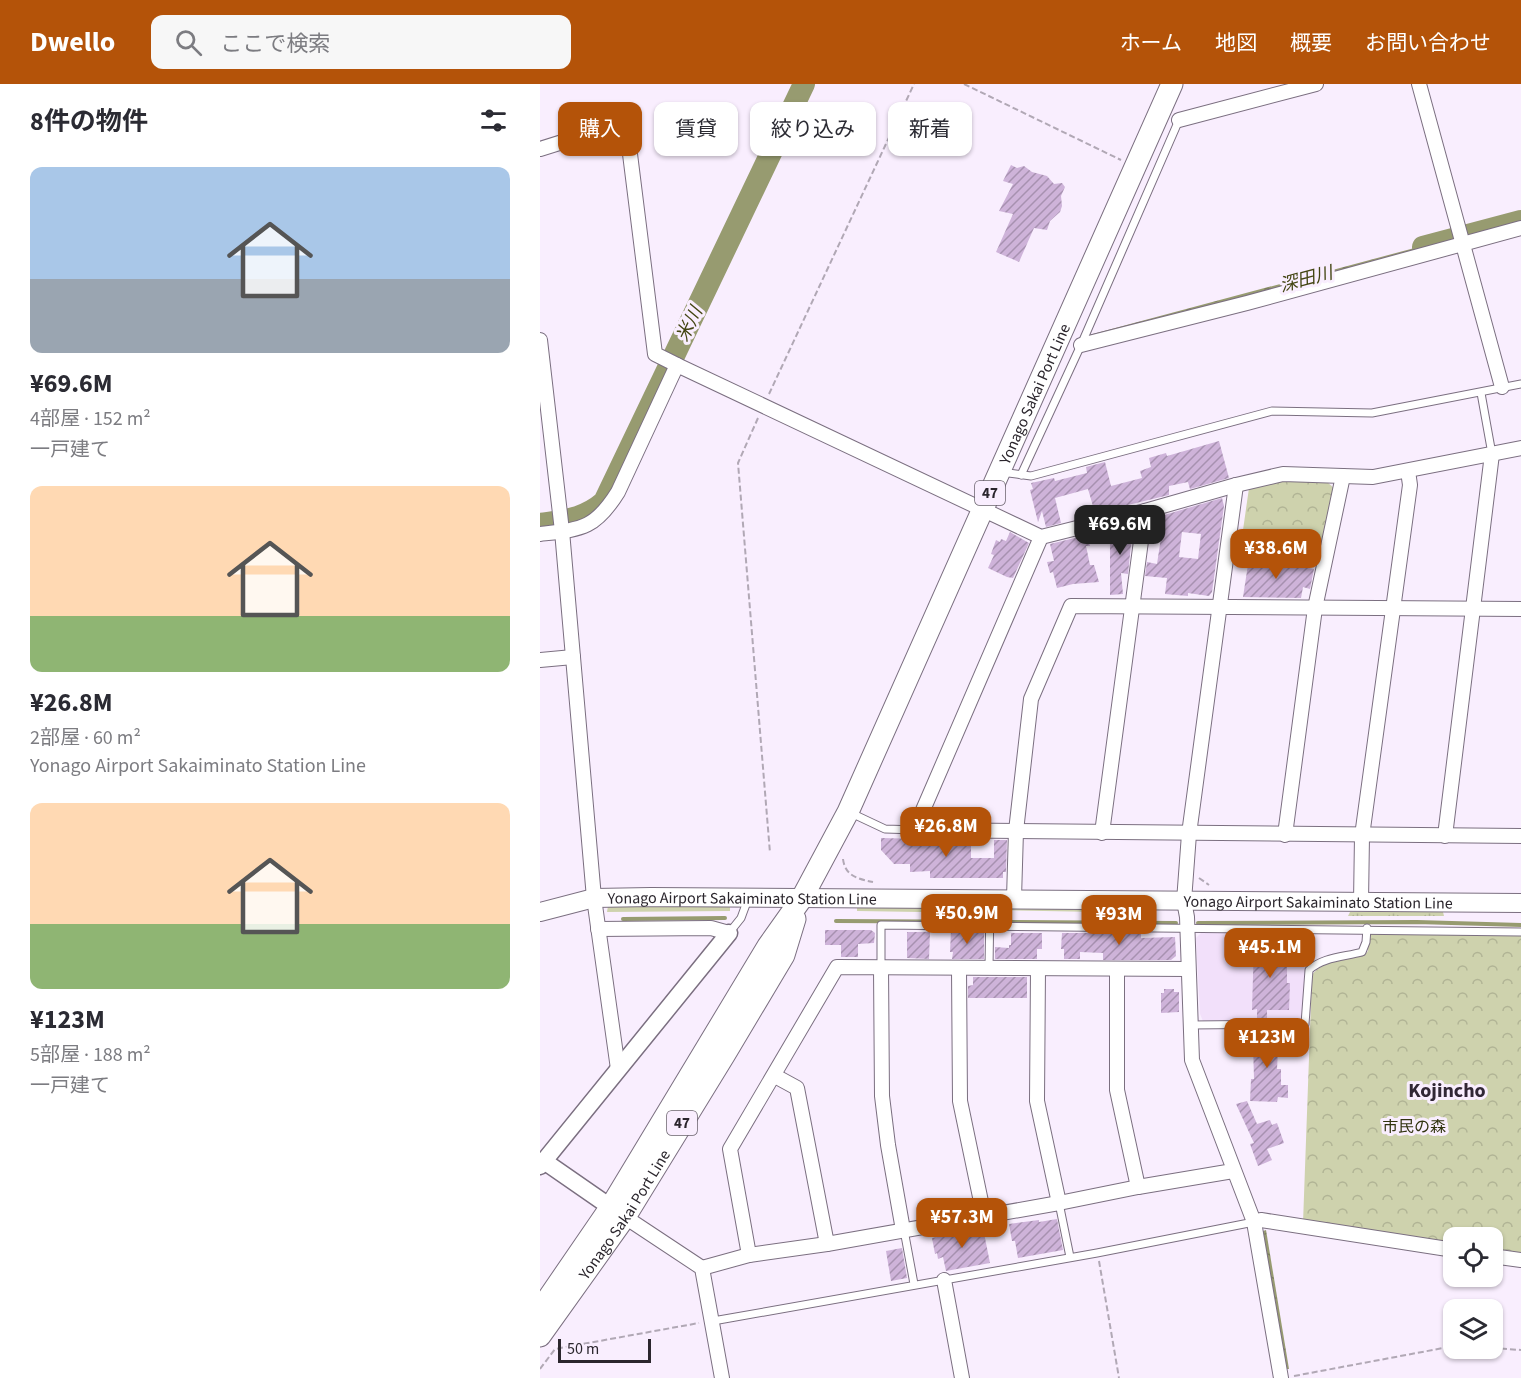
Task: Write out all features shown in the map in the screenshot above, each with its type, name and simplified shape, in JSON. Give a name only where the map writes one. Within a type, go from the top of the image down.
[{"type":"main road","name":"Yonago Sakai Port Line","points":[[540,1336],[618,1212],[768,946],[802,898],[848,812],[1172,84]]},
{"type":"main road","name":"Yonago Airport Sakaiminato Station Line","points":[[540,912],[594,898],[1014,898],[1521,903]]},
{"type":"main road","name":"Yonago Sakai Port Line","points":[[540,1310],[618,1212]]},
{"type":"street","points":[[1179,120],[1316,84]]},
{"type":"street","points":[[1419,84],[1502,387]]},
{"type":"street","points":[[540,149],[626,122],[656,354],[1041,537],[1283,474],[1373,477],[1521,448]]},
{"type":"street","points":[[1081,345],[1247,303],[1521,228]]},
{"type":"street","points":[[540,340],[562,531],[594,898],[618,1069]]},
{"type":"street","points":[[540,534],[583,528],[606,511],[618,492],[677,365]]},
{"type":"street","points":[[1445,836],[1492,454]]},
{"type":"street","points":[[1361,902],[1362,836],[1410,485],[1408,471]]},
{"type":"street","points":[[1285,835],[1315,608],[1343,476]]},
{"type":"street","points":[[1236,485],[1189,834],[1184,901],[1192,1060],[1254,1222],[1287,1377]]},
{"type":"street","points":[[1102,833],[1145,511]]},
{"type":"street","points":[[1041,537],[920,817],[917,830],[1521,836]]},
{"type":"street","points":[[1014,898],[1016,831],[1031,699],[1071,606],[1521,609]]},
{"type":"street","points":[[540,660],[573,657]]},
{"type":"street","points":[[598,929],[711,928],[729,933],[542,1163],[702,1268],[722,1378]]},
{"type":"street","points":[[749,1255],[730,1149],[837,967],[1188,969]]},
{"type":"street","points":[[881,968],[882,1096],[903,1230]]},
{"type":"street","points":[[959,969],[960,1101],[984,1216]]},
{"type":"street","points":[[1038,969],[1038,1101],[1059,1203]]},
{"type":"street","points":[[1117,970],[1117,1090],[1138,1187]]},
{"type":"street","points":[[775,1076],[797,1088],[827,1244]]},
{"type":"street","points":[[702,1268],[749,1255],[827,1244],[1233,1171]]},
{"type":"street","points":[[1254,1222],[1261,1220],[1443,1248]]},
{"type":"street","points":[[1503,1258],[1521,1260]]},
{"type":"street","points":[[944,1280],[962,1378]]},
{"type":"lane","points":[[1021,475],[1081,345],[1179,120]]},
{"type":"lane","points":[[1000,472],[1031,476],[1272,411],[1372,413],[1521,384]]},
{"type":"lane","points":[[1481,393],[1492,454]]},
{"type":"lane","points":[[848,812],[885,829],[917,830]]},
{"type":"lane","points":[[729,933],[741,918],[747,898]]},
{"type":"lane","points":[[989,968],[990,898]]},
{"type":"lane","points":[[881,968],[881,925],[1366,928],[1521,932]]},
{"type":"lane","points":[[1190,1025],[1304,1025],[1309,970],[1327,960],[1362,952],[1366,942],[1366,928]]},
{"type":"lane","points":[[1059,1203],[1070,1257]]},
{"type":"lane","points":[[713,1321],[1254,1222]]},
{"type":"lane","points":[[903,1230],[914,1284]]},
{"type":"path","points":[[770,853],[738,463],[914,84]]},
{"type":"path","points":[[964,84],[1135,166]]},
{"type":"path","points":[[844,852],[843,862],[848,873],[856,878],[876,883]]},
{"type":"path","points":[[1195,871],[1199,878],[1214,886]]},
{"type":"path","points":[[1097,1252],[1119,1378]]},
{"type":"path","points":[[540,1369],[555,1349],[713,1321]]},
{"type":"path","points":[[1287,1377],[1443,1348]]},
{"type":"path","points":[[1503,1349],[1521,1350]]},
{"type":"shaded area","points":[[1306,932],[1303,1020],[1298,1022],[1203,1021],[1200,1014],[1196,938],[1201,933]]},
{"type":"green space","points":[[1283,479],[1327,482],[1334,488],[1318,562],[1240,551],[1249,488]]},
{"type":"green space","points":[[608,906],[730,907],[730,911],[607,912]]},
{"type":"green space","points":[[857,906],[983,908],[983,913],[857,911]]},
{"type":"green space","points":[[1002,907],[1154,909],[1154,913],[996,910]]},
{"type":"green space","points":[[1350,912],[1443,912],[1444,916],[1348,916]]},
{"type":"green space","name":"市民の森","points":[[1370,933],[1521,934],[1521,1256],[1503,1253],[1503,1227],[1443,1227],[1443,1244],[1303,1223],[1312,975],[1329,963],[1364,955],[1368,951]]},
{"type":"water","points":[[1452,238],[1452,241],[1090,338],[1089,335]]},
{"type":"water","points":[[1266,1230],[1289,1369],[1287,1369],[1263,1231]]},
{"type":"building","points":[[1011,165],[1017,168],[1024,166],[1032,172],[1047,176],[1054,184],[1062,183],[1065,187],[1061,196],[1060,212],[1050,221],[1047,230],[1034,228],[1019,262],[996,252],[1013,214],[999,211],[1013,184],[1003,181]]},
{"type":"building","points":[[1219,441],[1229,478],[1190,489],[1188,482],[1169,486],[1169,495],[1095,513],[1088,489],[1055,498],[1061,523],[1046,527],[1042,511],[1038,522],[1030,490],[1033,489],[1031,483],[1054,478],[1055,481],[1087,473],[1086,467],[1105,462],[1111,486],[1142,478],[1140,471],[1151,467],[1149,458],[1166,453],[1167,456]]},
{"type":"building","points":[[1222,498],[1224,506],[1212,592],[1209,596],[1188,593],[1188,596],[1165,594],[1167,578],[1145,576],[1147,562],[1157,564],[1163,524],[1153,523],[1154,518]],"holes":[[[1182,532],[1201,534],[1198,559],[1179,557]]]},
{"type":"building","points":[[1133,525],[1128,574],[1121,573],[1123,594],[1110,595],[1110,529]]},
{"type":"building","points":[[1010,532],[1029,543],[1013,578],[988,568],[994,555],[991,554],[996,540],[1006,541]]},
{"type":"building","points":[[1087,535],[1090,546],[1086,546],[1090,565],[1094,565],[1099,582],[1057,588],[1053,572],[1050,573],[1047,562],[1054,561],[1050,544]]},
{"type":"building","points":[[1249,558],[1314,569],[1310,589],[1303,587],[1301,598],[1243,597]]},
{"type":"building","points":[[881,838],[926,839],[927,844],[956,843],[956,839],[971,840],[971,858],[994,858],[994,840],[1007,840],[1006,872],[1003,872],[1003,878],[930,878],[930,871],[910,872],[910,864],[894,864],[881,850]]},
{"type":"building","points":[[825,930],[871,930],[875,933],[874,943],[858,944],[858,957],[841,957],[841,945],[825,945]]},
{"type":"building","points":[[951,931],[984,932],[984,959],[952,959]]},
{"type":"building","points":[[907,932],[930,932],[929,959],[907,958]]},
{"type":"building","points":[[1011,933],[1042,933],[1042,949],[1037,949],[1037,959],[995,959],[995,947],[1009,948],[1011,945]]},
{"type":"building","points":[[1062,933],[1141,933],[1141,938],[1175,937],[1176,956],[1171,960],[1103,960],[1103,953],[1080,952],[1080,959],[1064,959],[1064,949],[1061,949]]},
{"type":"building","points":[[1254,943],[1287,944],[1287,983],[1290,983],[1289,1010],[1267,1010],[1267,1019],[1257,1019],[1257,1009],[1252,1010]]},
{"type":"building","points":[[973,977],[1027,977],[1027,998],[968,998],[968,986],[973,985]]},
{"type":"building","points":[[1164,989],[1174,989],[1174,992],[1179,992],[1179,1012],[1161,1013],[1161,993],[1164,993]]},
{"type":"building","points":[[1256,1030],[1279,1031],[1277,1069],[1281,1069],[1281,1085],[1288,1085],[1288,1098],[1278,1097],[1277,1102],[1250,1101],[1251,1079],[1254,1079],[1253,1044],[1255,1044]]},
{"type":"building","points":[[1247,1101],[1257,1124],[1270,1120],[1272,1125],[1277,1123],[1284,1143],[1267,1149],[1272,1160],[1258,1166],[1250,1144],[1254,1143],[1236,1104]]},
{"type":"building","points":[[1057,1219],[1063,1250],[1018,1258],[1009,1224]]},
{"type":"building","points":[[983,1228],[990,1263],[946,1271],[943,1257],[938,1259],[937,1253],[935,1254],[932,1238]]},
{"type":"building","points":[[902,1248],[907,1278],[891,1281],[886,1251]]},
{"type":"waterway","name":"米川","points":[[540,524],[582,515],[604,502],[804,84]]},
{"type":"waterway","name":"深田川","points":[[1423,247],[1521,221]]},
{"type":"waterway","points":[[623,919],[725,918]]},
{"type":"waterway","points":[[836,921],[1176,923]]},
{"type":"waterway","points":[[1198,923],[1417,922],[1521,925]]},
{"type":"district","name":"Kojincho","points":[[1447,1090]]}]
